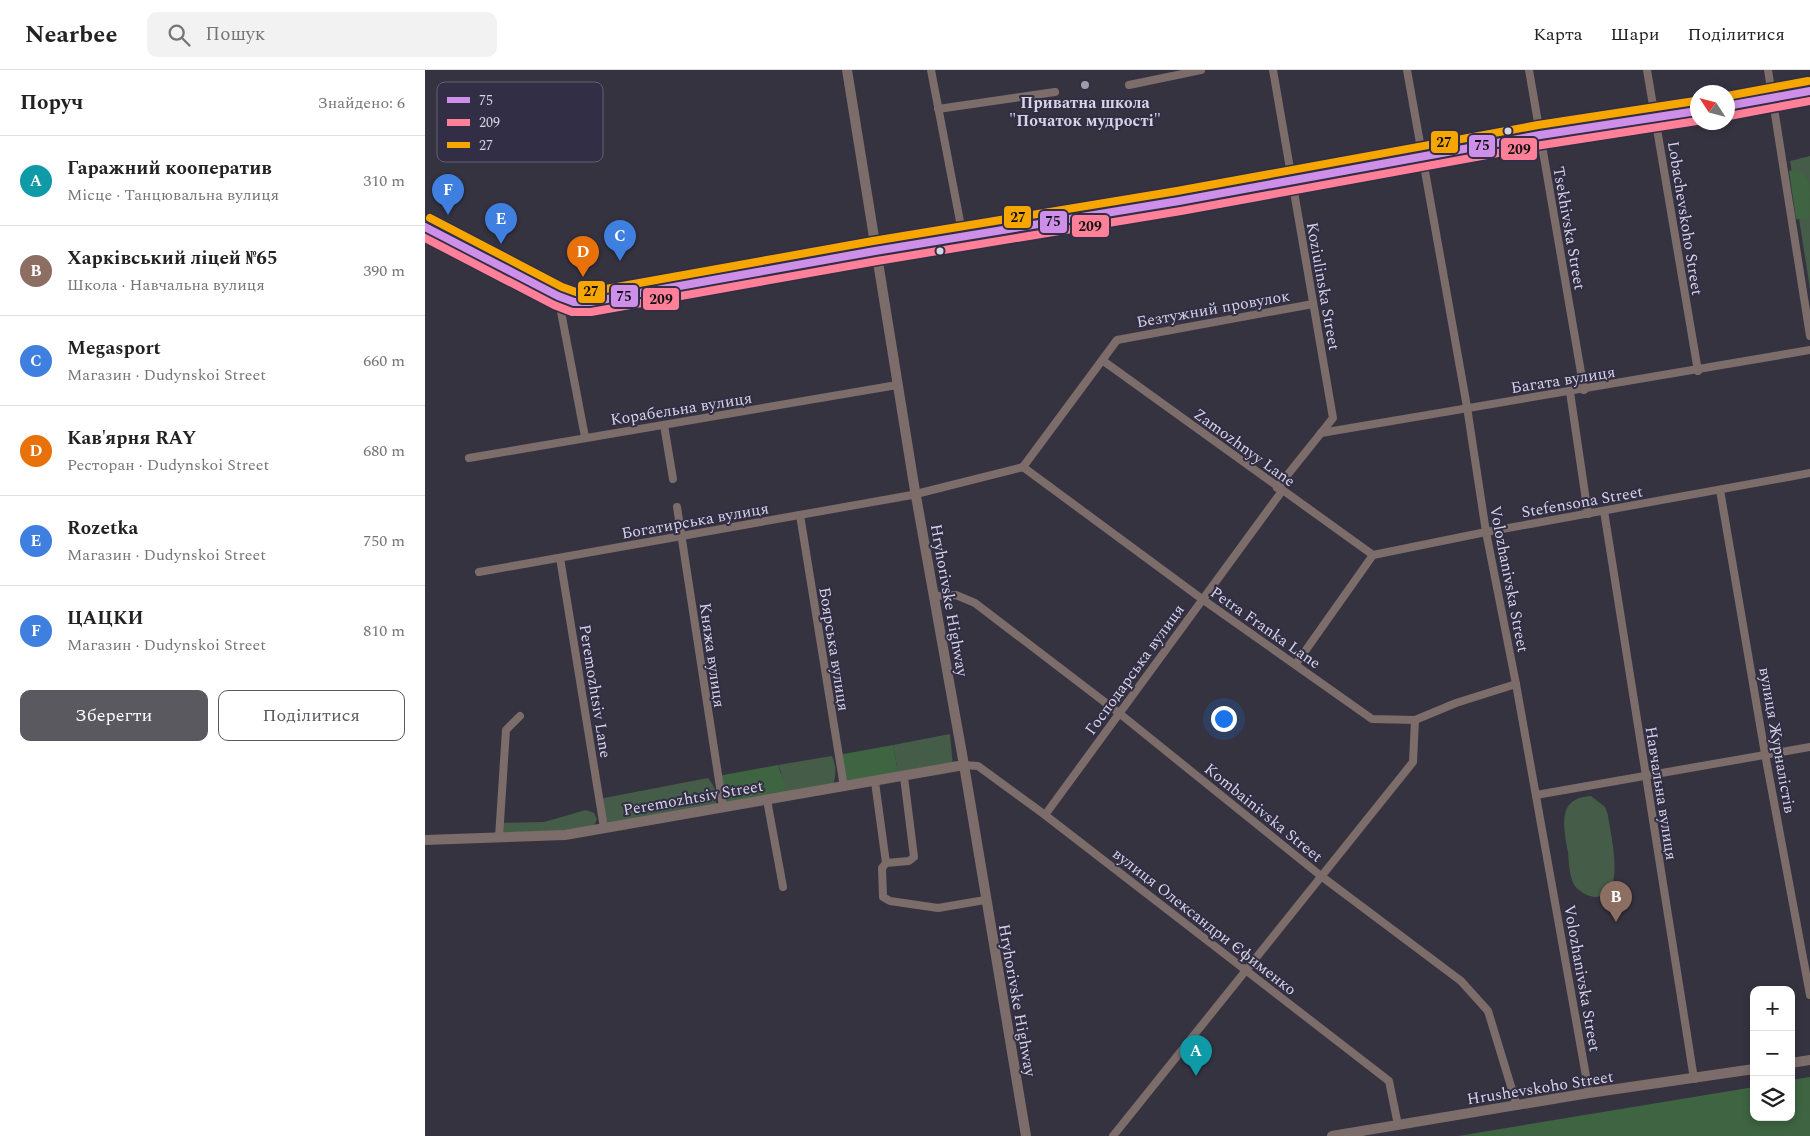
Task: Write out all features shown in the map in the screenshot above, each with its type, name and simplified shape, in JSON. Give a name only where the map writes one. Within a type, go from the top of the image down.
[{"type":"main road","points":[[1735,105],[1810,91]]},
{"type":"main road","points":[[425,227],[558,296],[574,302],[590,302],[875,251],[1292,181],[1540,134],[1690,112]]},
{"type":"street","name":"Hryhorivske Highway","points":[[847,70],[915,494],[935,596],[1026,1136]]},
{"type":"street","points":[[931,70],[963,237]]},
{"type":"street","points":[[1129,85],[1201,70]]},
{"type":"street","name":"Koziulinska Street","points":[[1273,70],[1333,418],[1279,490]]},
{"type":"street","name":"Volozhanivska Street","points":[[1407,70],[1467,407],[1486,532],[1516,684],[1589,1092]]},
{"type":"street","name":"Tsekhivska Street","points":[[1529,70],[1584,390]]},
{"type":"street","name":"Lobachevskoho Street","points":[[1647,70],[1697,371]]},
{"type":"street","points":[[1768,70],[1810,336]]},
{"type":"street","points":[[938,109],[1055,92]]},
{"type":"street","points":[[558,296],[585,437]]},
{"type":"street","name":"Безтужний провулок","points":[[1102,360],[1117,340],[1313,304]]},
{"type":"street","name":"Багата вулиця","points":[[1321,433],[1467,407],[1697,371],[1810,350]]},
{"type":"street","points":[[1023,467],[1102,360]]},
{"type":"street","name":"Zamozhnyy Lane","points":[[1102,360],[1279,490],[1373,556]]},
{"type":"street","name":"Корабельна вулиця","points":[[469,458],[897,385]]},
{"type":"street","points":[[1570,392],[1588,514]]},
{"type":"street","points":[[664,425],[673,479]]},
{"type":"street","name":"Богатирська вулиця","points":[[479,572],[915,494],[1023,467]]},
{"type":"street","name":"Petra Franka Lane","points":[[1023,467],[1202,599],[1296,664],[1372,720],[1415,720],[1456,703],[1516,684]]},
{"type":"street","name":"Stefensona Street","points":[[1373,556],[1486,532],[1810,473]]},
{"type":"street","name":"Господарська вулиця","points":[[1045,815],[1279,490]]},
{"type":"street","name":"вулиця Журналістів","points":[[1720,490],[1765,754],[1810,995]]},
{"type":"street","name":"Княжа вулиця","points":[[677,508],[723,807]]},
{"type":"street","name":"Навчальна вулиця","points":[[1604,511],[1694,1079]]},
{"type":"street","name":"Боярська вулиця","points":[[800,515],[844,787]]},
{"type":"street","points":[[1296,664],[1373,556]]},
{"type":"street","name":"Peremozhtsiv Lane","points":[[560,558],[604,828]]},
{"type":"street","name":"Kombainivska Street","points":[[935,596],[956,595],[975,603],[1119,713],[1321,876],[1461,981],[1488,1011],[1517,1106]]},
{"type":"street","points":[[499,837],[506,730],[520,716]]},
{"type":"street","points":[[1113,1136],[1413,762],[1415,720]]},
{"type":"street","points":[[1536,795],[1810,747]]},
{"type":"street","name":"Peremozhtsiv Street","points":[[425,840],[565,835],[964,765]]},
{"type":"street","name":"вулиця Олександри Єфименко","points":[[964,765],[978,766],[1045,815],[1389,1081],[1399,1125]]},
{"type":"street","points":[[885,862],[909,861],[914,857],[904,777]]},
{"type":"street","points":[[875,782],[885,862],[881,868],[883,895],[886,900],[938,908],[985,900]]},
{"type":"street","points":[[767,800],[783,887]]},
{"type":"street","points":[[1795,1062],[1810,1060]]},
{"type":"street","name":"Hrushevskoho Street","points":[[1332,1136],[1517,1106],[1589,1092],[1694,1079],[1750,1070]]},
{"type":"green space","points":[[1810,156],[1810,289],[1790,161]]},
{"type":"green space","points":[[1793,170],[1803,174],[1810,184],[1809,219],[1796,219],[1789,171]]},
{"type":"green space","points":[[950,734],[953,767],[899,778],[893,745]]},
{"type":"green space","points":[[893,745],[899,778],[844,787],[838,755]]},
{"type":"green space","points":[[832,756],[835,772],[832,789],[782,797],[781,772],[778,765]]},
{"type":"green space","points":[[778,765],[785,787],[782,797],[723,807],[718,776]]},
{"type":"green space","points":[[708,778],[716,792],[715,808],[613,826],[603,820],[599,799]]},
{"type":"green space","points":[[1591,796],[1605,807],[1608,815],[1615,864],[1611,887],[1605,894],[1595,897],[1581,892],[1573,882],[1564,824],[1567,808],[1572,802]]},
{"type":"green space","points":[[586,810],[594,813],[597,819],[592,830],[499,837],[500,823],[544,822]]},
{"type":"green space","points":[[1810,1077],[1810,1136],[1458,1136],[1750,1088],[1750,1121],[1795,1121],[1795,1079]]},
{"type":"transit line","name":"27","points":[[1735,95],[1808,81]]},
{"type":"transit line","name":"75","points":[[1735,105],[1810,91]]},
{"type":"transit line","name":"209","points":[[1735,115],[1810,101]]},
{"type":"transit line","name":"27","points":[[430,218],[562,287],[576,292],[589,292],[873,241],[1177,191],[1538,125],[1690,102]]},
{"type":"transit line","name":"75","points":[[425,227],[558,296],[574,302],[590,302],[875,251],[1179,201],[1540,135],[1690,112]]},
{"type":"transit line","name":"209","points":[[425,238],[554,305],[572,312],[591,312],[877,261],[1181,211],[1542,145],[1690,122]]},
{"type":"place","name":"Приватна школа \"Початок мудрості\"","points":[[1085,85]]},
{"type":"place","name":"ЦАЦКИ","points":[[448,215]]},
{"type":"place","name":"Rozetka","points":[[501,244]]},
{"type":"place","name":"Megasport","points":[[620,261]]},
{"type":"place","name":"Кав'ярня RAY","points":[[583,277]]},
{"type":"place","name":"Харківський ліцей №65","points":[[1616,922]]},
{"type":"place","name":"Гаражний кооператив","points":[[1196,1076]]}]
